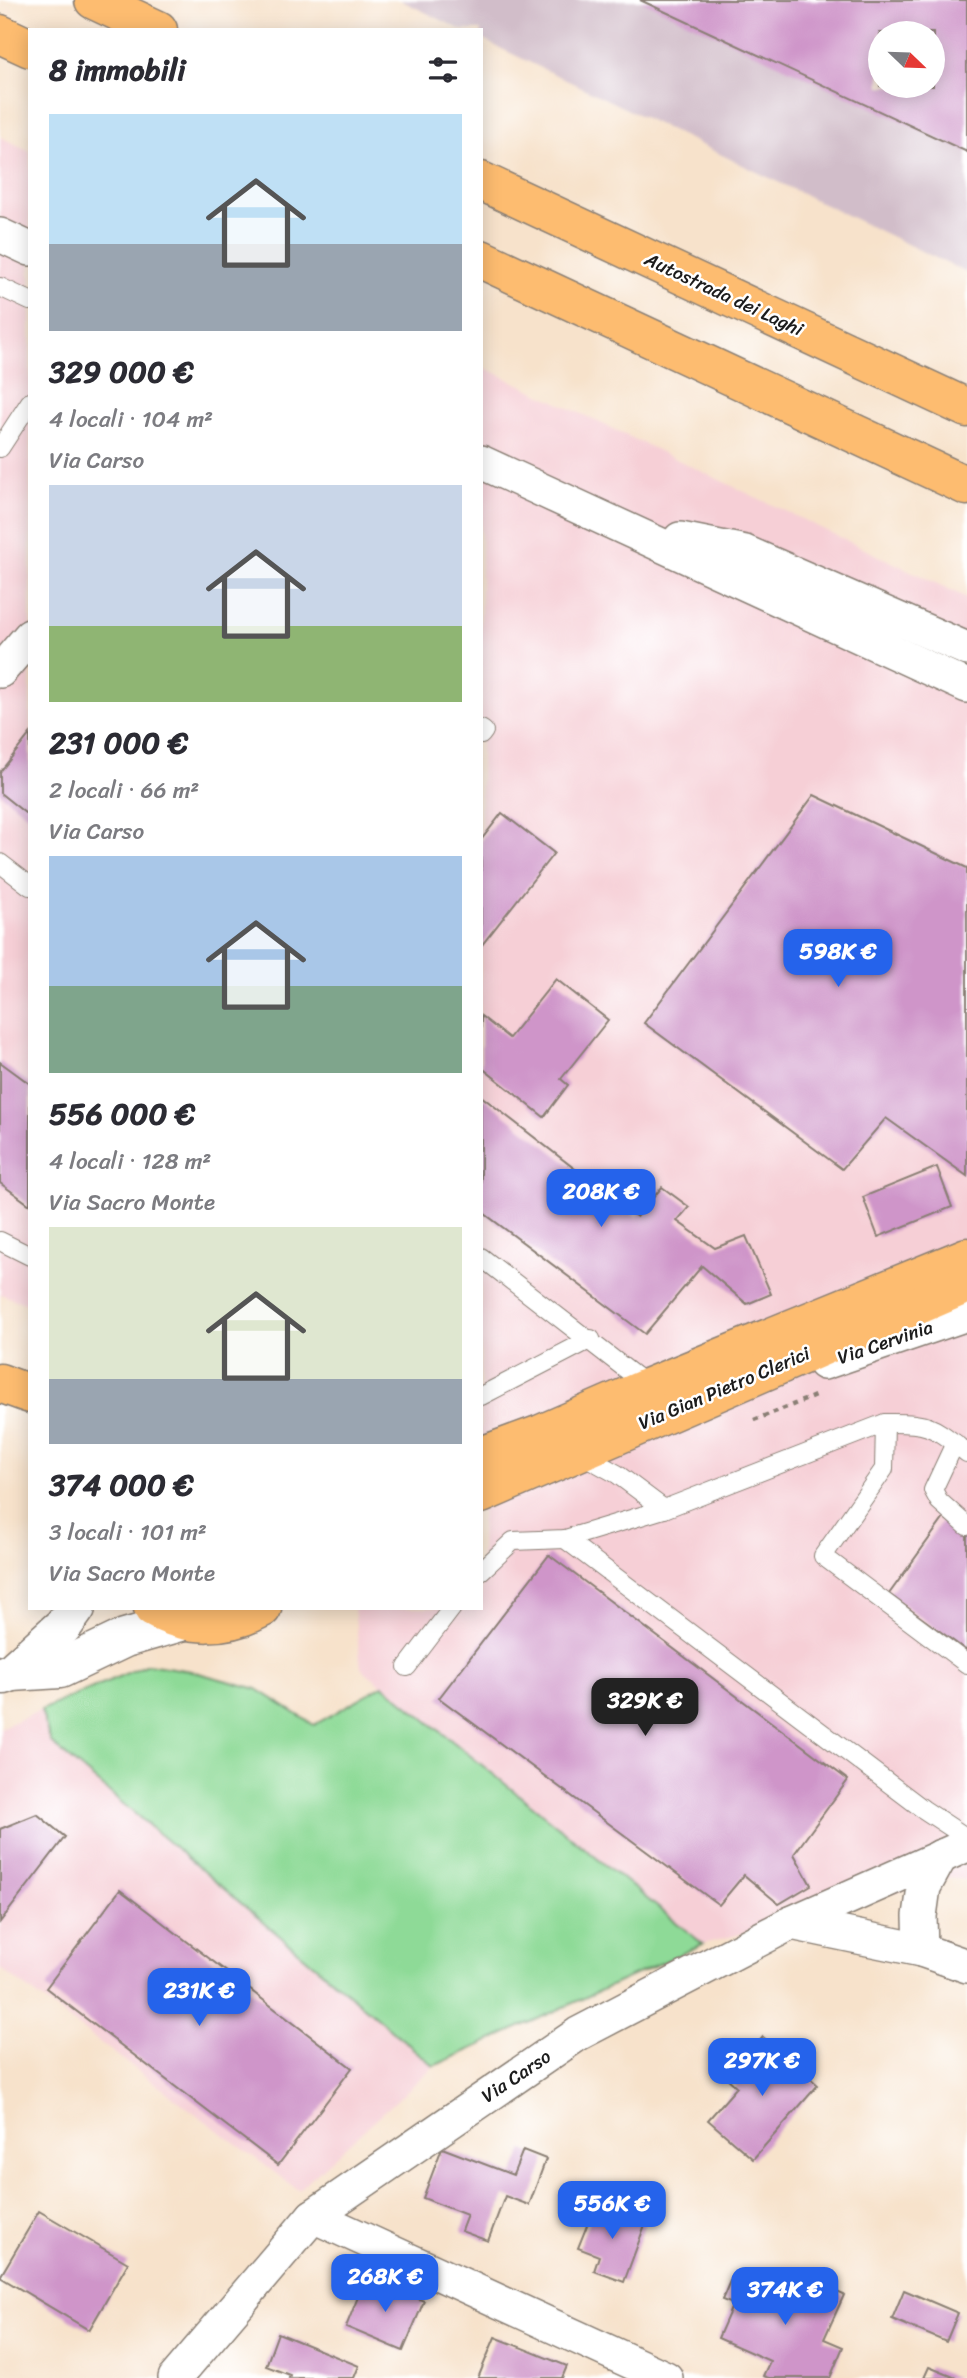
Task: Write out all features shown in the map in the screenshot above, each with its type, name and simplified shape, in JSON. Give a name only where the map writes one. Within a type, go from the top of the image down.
[{"type":"main road","points":[[94,0],[154,28]]},
{"type":"main road","points":[[0,34],[28,47]]},
{"type":"main road","name":"Autostrada dei Laghi","points":[[483,182],[967,408]]},
{"type":"main road","points":[[483,260],[967,486]]},
{"type":"main road","name":"Via Gian Pietro Clerici","points":[[483,1455],[541,1434],[967,1257]]},
{"type":"main road","name":"Via Gian Pietro Clerici","points":[[483,1493],[967,1284]]},
{"type":"main road","points":[[169,1615],[205,1623],[226,1622],[258,1610]]},
{"type":"street","points":[[0,235],[28,248]]},
{"type":"street","points":[[483,463],[965,686]]},
{"type":"street","points":[[636,532],[745,552],[967,649]]},
{"type":"street","points":[[0,671],[28,638]]},
{"type":"street","name":"Via Cervinia","points":[[761,1372],[787,1376],[967,1314]]},
{"type":"street","points":[[6,1674],[63,1626],[75,1610]]},
{"type":"street","points":[[6,1674],[60,1669],[169,1615]]},
{"type":"street","points":[[791,1923],[958,1846]]},
{"type":"street","points":[[921,1950],[920,1916],[924,1887],[958,1846]]},
{"type":"street","points":[[791,1923],[921,1950],[967,1966]]},
{"type":"street","name":"Via Carso","points":[[188,2375],[313,2216],[578,2034],[791,1923]]},
{"type":"street","points":[[313,2216],[666,2378]]},
{"type":"lane","points":[[0,287],[28,300]]},
{"type":"lane","points":[[0,448],[28,405]]},
{"type":"lane","points":[[0,863],[28,884]]},
{"type":"lane","points":[[0,1241],[28,1255]]},
{"type":"lane","points":[[483,1259],[649,1387]]},
{"type":"lane","points":[[483,1395],[590,1339]]},
{"type":"lane","points":[[483,1570],[513,1541],[565,1539],[664,1509],[885,1423],[913,1422],[932,1427],[961,1448],[933,1490],[939,1502],[967,1526]]},
{"type":"lane","points":[[885,1423],[884,1469],[823,1556],[967,1664]]},
{"type":"lane","points":[[576,1452],[617,1474],[664,1509]]},
{"type":"lane","points":[[565,1539],[912,1801],[958,1846]]},
{"type":"lane","points":[[407,1667],[450,1610]]},
{"type":"shaded area","points":[[400,0],[967,0],[967,273],[483,40],[483,28],[458,28]]},
{"type":"shaded area","points":[[0,137],[28,150],[28,1304],[0,1294]]},
{"type":"shaded area","points":[[483,367],[967,598],[967,1880],[948,1878],[703,1944],[361,1668],[354,1610],[483,1610]]},
{"type":"shaded area","points":[[41,1710],[51,1743],[434,2066],[298,2190],[0,1968],[0,1728]]},
{"type":"green space","points":[[148,1664],[191,1671],[257,1689],[314,1725],[383,1685],[703,1944],[434,2066],[51,1743],[41,1710]]},
{"type":"building","points":[[640,0],[967,0],[967,152]]},
{"type":"building","points":[[28,737],[28,815],[0,793],[0,772]]},
{"type":"building","points":[[814,795],[967,868],[967,1176],[886,1118],[842,1169],[644,1023]]},
{"type":"building","points":[[502,813],[554,853],[483,943],[483,837]]},
{"type":"building","points":[[556,979],[608,1020],[561,1079],[568,1085],[544,1117],[483,1069],[483,1018],[509,1038]]},
{"type":"building","points":[[0,1062],[28,1083],[28,1204],[0,1183]]},
{"type":"building","points":[[483,1098],[637,1217],[662,1187],[689,1207],[677,1221],[715,1248],[746,1236],[771,1294],[747,1304],[702,1266],[645,1334],[483,1212]]},
{"type":"building","points":[[937,1167],[952,1207],[878,1237],[863,1197]]},
{"type":"building","points":[[944,1518],[967,1535],[967,1651],[889,1594]]},
{"type":"building","points":[[549,1555],[848,1780],[794,1854],[811,1885],[779,1904],[744,1875],[719,1905],[439,1698]]},
{"type":"building","points":[[37,1814],[65,1837],[0,1922],[0,1829]]},
{"type":"building","points":[[120,1890],[352,2068],[278,2165],[46,1988]]},
{"type":"building","points":[[763,2037],[818,2085],[753,2159],[708,2120],[737,2087],[727,2078]]},
{"type":"building","points":[[442,2148],[513,2175],[523,2150],[546,2159],[529,2205],[505,2196],[488,2241],[461,2231],[467,2215],[423,2198]]},
{"type":"building","points":[[596,2203],[646,2222],[624,2282],[594,2271],[599,2256],[578,2248]]},
{"type":"building","points":[[39,2211],[128,2263],[89,2330],[0,2277]]},
{"type":"building","points":[[792,2273],[844,2295],[824,2339],[843,2347],[830,2378],[763,2376],[770,2361],[718,2338],[733,2304],[722,2300],[732,2276],[781,2297]]},
{"type":"building","points":[[366,2277],[424,2301],[403,2351],[346,2327]]},
{"type":"building","points":[[904,2290],[958,2313],[946,2342],[892,2319]]},
{"type":"building","points":[[278,2333],[359,2366],[354,2378],[289,2378],[290,2375],[266,2366]]},
{"type":"building","points":[[495,2337],[567,2366],[562,2378],[478,2378]]},
{"type":"building","points":[[929,2367],[956,2378],[924,2378]]}]
